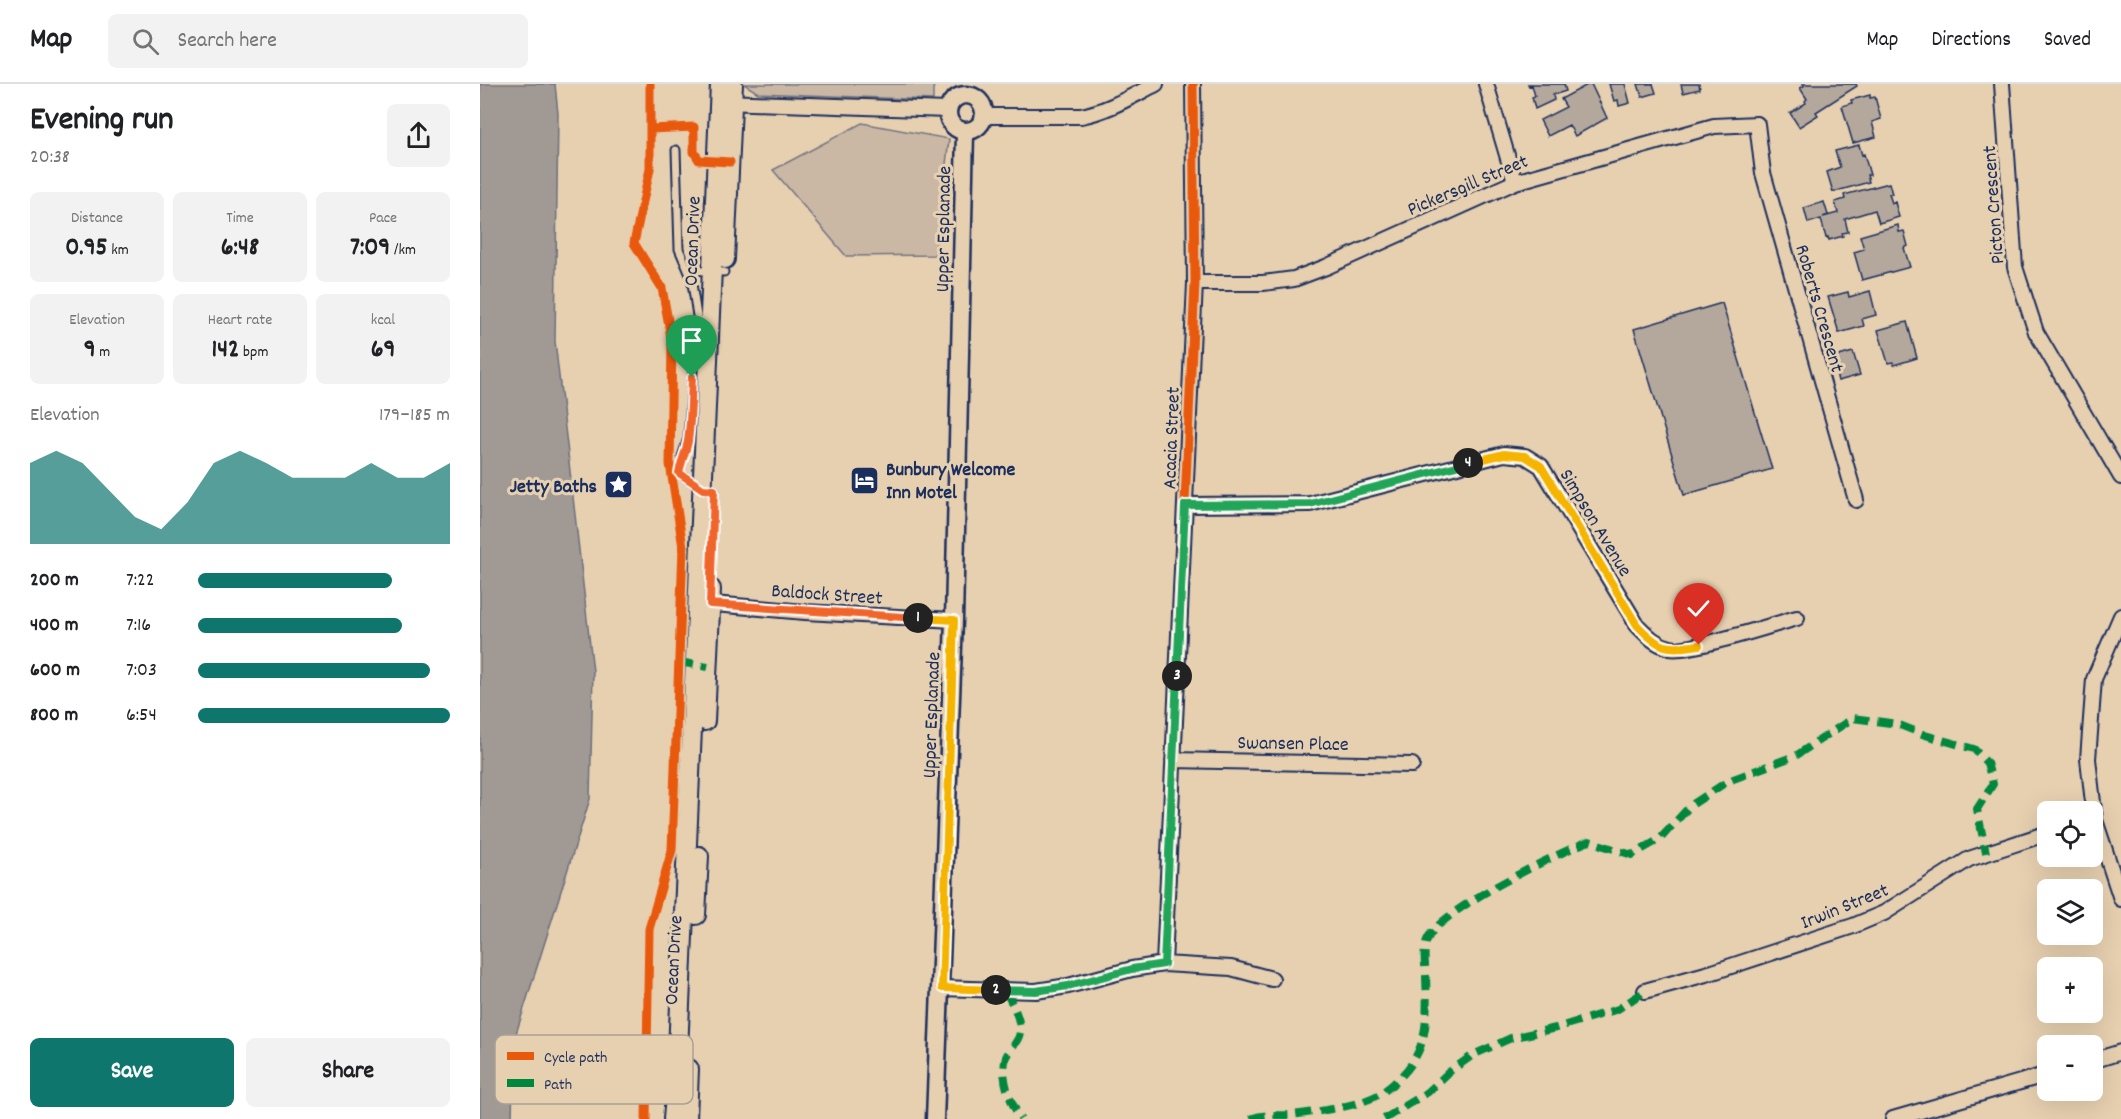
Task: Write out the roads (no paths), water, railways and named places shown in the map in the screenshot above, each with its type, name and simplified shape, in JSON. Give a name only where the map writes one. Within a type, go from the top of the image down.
[{"type":"main road","name":"Ocean Drive","points":[[690,1035],[704,604],[726,93]]},
{"type":"main road","name":"Ocean Drive","points":[[680,1035],[704,604]]},
{"type":"main road","name":"Ocean Drive","points":[[673,1119],[674,1104]]},
{"type":"main road","name":"Ocean Drive","points":[[687,1104],[687,1119]]},
{"type":"street","points":[[984,116],[1081,116],[1111,107],[1156,84]]},
{"type":"street","name":"Acacia Street","points":[[1164,964],[1195,283],[1193,84]]},
{"type":"street","points":[[1486,84],[1515,182]]},
{"type":"street","name":"Picton Crescent","points":[[2002,84],[2015,267],[2036,332],[2121,477]]},
{"type":"street","points":[[968,89],[978,99],[984,110],[984,116],[979,125],[965,132],[953,127],[949,122],[947,110],[952,100],[968,89]]},
{"type":"street","points":[[726,93],[947,110]]},
{"type":"street","name":"Pickersgill Street","points":[[1195,283],[1263,283],[1294,279],[1515,182],[1714,126],[1758,124]]},
{"type":"street","name":"Roberts Crescent","points":[[1758,124],[1763,172],[1856,500]]},
{"type":"street","name":"Upper Esplanade","points":[[935,1119],[942,988],[954,620],[965,132]]},
{"type":"street","name":"Simpson Avenue","points":[[1185,505],[1310,504],[1504,454],[1525,456],[1541,466],[1637,625],[1652,640],[1673,649],[1681,648],[1797,618]]},
{"type":"street","name":"Baldock Street","points":[[704,604],[954,620]]},
{"type":"street","points":[[2092,801],[2088,759],[2094,680],[2121,616]]},
{"type":"street","name":"Swansen Place","points":[[1173,760],[1412,765]]},
{"type":"street","name":"Irwin Street","points":[[1645,991],[1853,926],[1893,907],[1969,859],[2037,837]]},
{"type":"street","points":[[2103,846],[2121,899]]},
{"type":"street","points":[[942,988],[1036,991],[1164,964],[1231,968],[1272,979]]},
{"type":"street","points":[[2103,1057],[2121,1052]]},
{"type":"street","points":[[1899,1118],[2037,1077]]},
{"type":"lane","points":[[676,150],[679,249],[691,277],[697,316],[688,438],[679,473],[709,490]]},
{"type":"lane","points":[[688,270],[718,272]]},
{"type":"place","name":"Bunbury Welcome Inn Motel","points":[[865,480]]},
{"type":"place","name":"Jetty Baths","points":[[618,485]]}]
